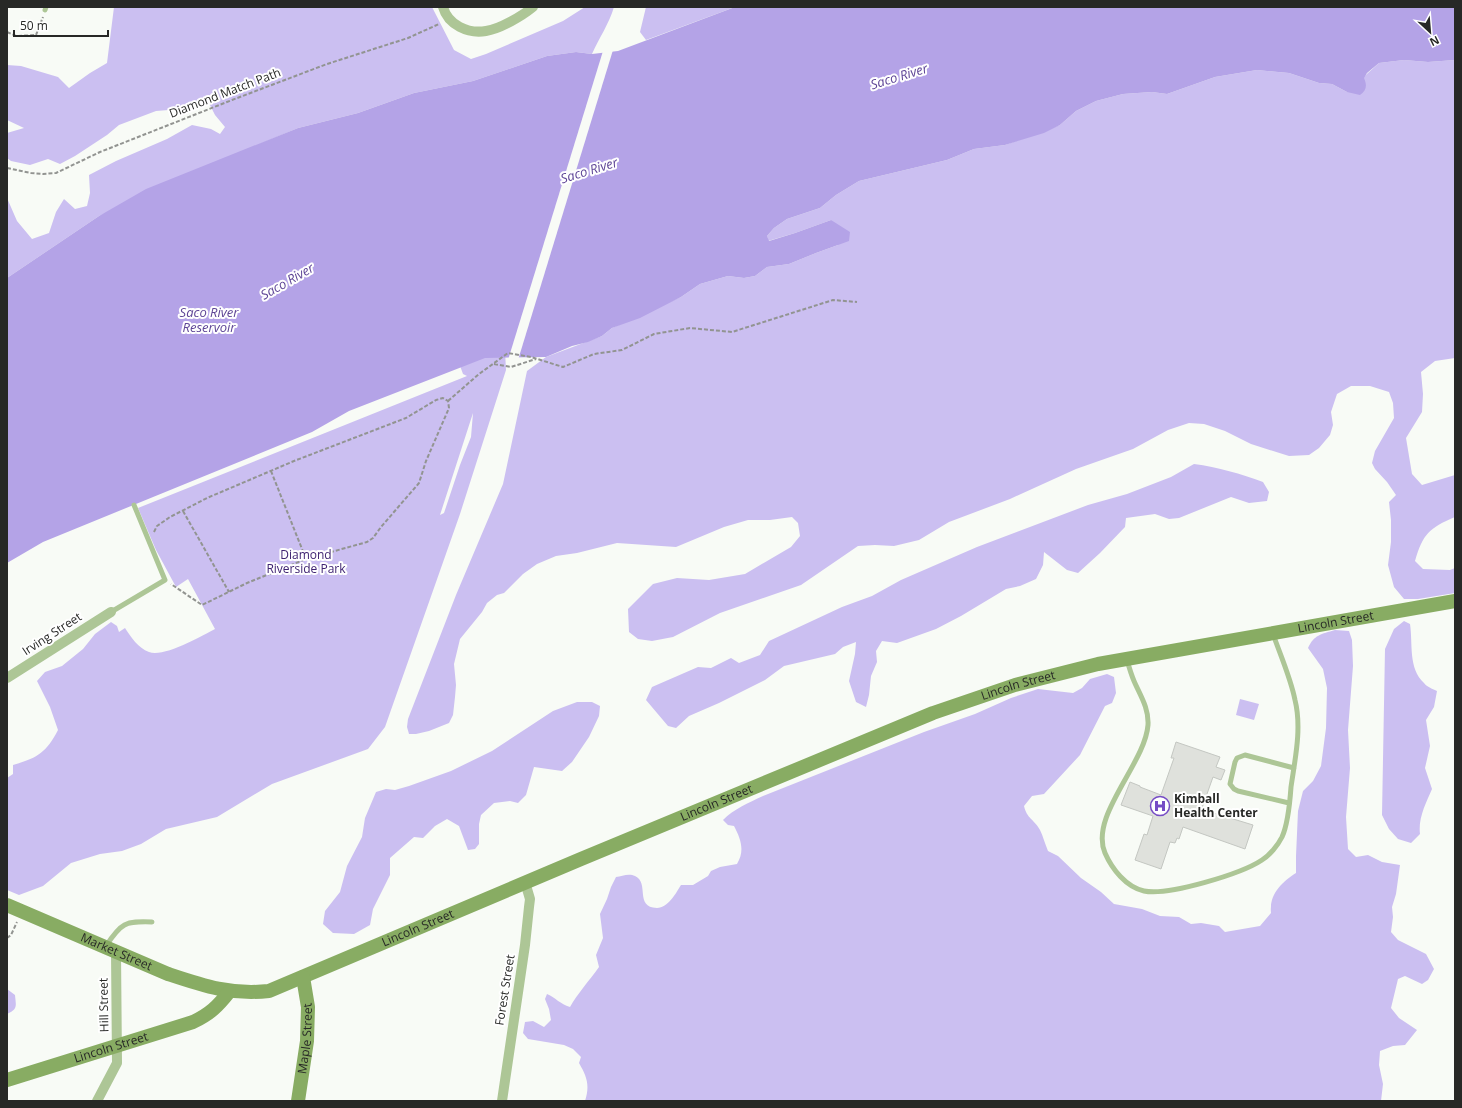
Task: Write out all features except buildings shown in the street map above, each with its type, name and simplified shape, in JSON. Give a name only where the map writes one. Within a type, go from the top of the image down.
[{"type":"street","points":[[443,7],[449,20],[463,29],[472,31],[487,31],[512,20],[534,7]]},
{"type":"street","name":"Lincoln Street","points":[[7,1080],[198,1020],[214,1009],[229,992],[269,991],[525,882],[815,762],[947,708],[1015,685],[1070,670],[1127,659],[1455,601]]},
{"type":"street","name":"Irving Street","points":[[7,678],[111,612]]},
{"type":"street","name":"Forest Street","points":[[502,1101],[529,915],[530,899],[525,882]]},
{"type":"street","name":"Market Street","points":[[7,905],[168,974],[229,992]]},
{"type":"street","name":"Hill Street","points":[[97,1101],[117,1063],[110,950]]},
{"type":"street","name":"Maple Street","points":[[298,1101],[307,1041],[308,1007],[303,977]]},
{"type":"lane","points":[[111,612],[165,580],[134,505]]},
{"type":"lane","points":[[1127,659],[1134,680],[1144,700],[1148,723],[1147,735],[1109,810],[1101,836],[1101,842],[1108,860],[1117,872],[1132,886],[1144,890],[1162,891],[1196,884],[1247,868],[1262,860],[1282,836],[1289,803],[1297,746],[1298,727],[1295,699],[1273,633]]},
{"type":"lane","points":[[1289,803],[1238,791],[1230,784],[1237,758],[1246,755],[1294,768]]},
{"type":"lane","points":[[110,950],[120,927],[133,921],[152,922]]},
{"type":"path","points":[[7,32],[16,36],[36,35],[46,8]]},
{"type":"path","name":"Diamond Match Path","points":[[7,168],[31,173],[56,173],[100,152],[224,102],[327,64],[408,38],[449,20]]},
{"type":"path","points":[[448,401],[479,374],[508,354],[537,358],[563,367],[594,354],[622,350],[654,334],[690,328],[732,332],[833,300],[856,302]]},
{"type":"path","points":[[492,364],[511,367],[537,358]]},
{"type":"path","points":[[150,544],[157,526],[170,517],[207,498],[294,461],[406,418],[436,400],[443,398],[448,401]]},
{"type":"path","points":[[165,580],[202,605],[247,583],[306,559],[367,542],[373,538],[419,483],[426,461],[449,408],[448,401]]},
{"type":"path","points":[[271,471],[306,559]]},
{"type":"path","points":[[183,511],[229,592]]},
{"type":"path","points":[[7,938],[11,935],[22,911]]},
{"type":"green space","points":[[114,7],[432,7],[454,50],[471,59],[563,21],[585,7],[614,7],[592,54],[576,52],[547,56],[473,81],[414,93],[358,113],[298,128],[203,168],[99,216],[7,278],[7,198],[17,221],[32,239],[49,233],[56,212],[64,199],[75,209],[87,206],[90,193],[89,175],[116,161],[167,139],[192,125],[211,129],[220,134],[225,127],[215,115],[209,103],[194,108],[156,111],[119,125],[107,135],[60,164],[48,159],[30,165],[11,161],[7,158],[7,133],[24,128],[7,120],[7,65],[21,66],[58,77],[69,88],[107,63]]},
{"type":"green space","points":[[646,7],[735,7],[646,40],[640,32]]},
{"type":"green space","points":[[1404,60],[1428,62],[1455,60],[1455,358],[1435,361],[1421,372],[1423,394],[1422,412],[1406,438],[1412,474],[1422,485],[1455,475],[1455,517],[1439,525],[1428,533],[1421,544],[1415,561],[1423,569],[1450,570],[1455,568],[1455,593],[1418,599],[1404,599],[1394,587],[1388,565],[1391,542],[1389,502],[1396,495],[1372,463],[1375,451],[1394,418],[1393,403],[1389,392],[1370,386],[1351,386],[1337,394],[1331,412],[1333,425],[1330,435],[1319,448],[1309,455],[1289,456],[1251,444],[1225,431],[1204,424],[1189,423],[1168,430],[1133,449],[1076,469],[1010,499],[949,522],[919,540],[894,546],[858,546],[801,585],[720,613],[673,637],[652,641],[638,639],[629,632],[628,609],[653,584],[677,578],[709,580],[745,574],[791,547],[800,536],[798,523],[792,517],[770,520],[748,520],[724,527],[676,547],[617,543],[577,553],[556,556],[537,564],[523,574],[504,593],[497,595],[487,603],[482,612],[460,639],[454,664],[456,685],[453,715],[449,723],[429,731],[409,734],[407,727],[408,719],[456,595],[503,484],[527,371],[546,357],[602,336],[612,328],[681,297],[700,284],[728,276],[744,278],[755,276],[767,267],[789,264],[838,245],[831,220],[768,241],[767,236],[774,228],[787,219],[820,208],[836,195],[859,181],[947,160],[974,149],[1005,145],[1060,125],[1076,111],[1096,101],[1123,94],[1152,92],[1167,94],[1215,77],[1257,70],[1289,73],[1319,83],[1332,84],[1347,92],[1379,63]]},
{"type":"green space","name":"Diamond Riverside Park","points":[[505,351],[506,370],[460,514],[385,727],[368,749],[272,784],[217,817],[166,829],[141,844],[122,851],[100,854],[71,863],[43,886],[19,895],[7,890],[7,778],[13,774],[13,765],[40,754],[54,738],[58,730],[50,707],[37,681],[45,672],[62,666],[83,649],[95,634],[111,622],[117,626],[119,632],[125,628],[141,648],[155,653],[173,649],[215,629],[188,579],[176,587],[156,550],[138,508],[467,376],[463,374],[459,363]],"holes":[[[473,413],[471,437],[444,513],[440,515]]]},
{"type":"green space","points":[[1194,464],[1229,471],[1263,482],[1269,492],[1267,501],[1249,503],[1231,497],[1179,518],[1169,519],[1155,514],[1126,518],[1125,527],[1078,573],[1067,570],[1044,552],[1043,565],[1036,579],[1020,586],[1006,589],[936,629],[897,643],[882,641],[876,651],[877,662],[871,676],[866,707],[856,702],[849,681],[856,642],[843,647],[835,654],[784,666],[765,680],[689,716],[676,728],[668,726],[646,700],[652,687],[698,667],[711,668],[731,658],[739,663],[760,655],[769,641],[842,607],[872,596],[901,580],[977,547],[1088,505],[1127,494],[1171,477]]},
{"type":"green space","points":[[1404,621],[1410,624],[1412,655],[1415,670],[1425,684],[1437,691],[1434,707],[1426,720],[1430,746],[1425,768],[1432,789],[1421,816],[1420,834],[1411,843],[1398,839],[1389,829],[1382,815],[1385,649],[1394,629]]},
{"type":"green space","points":[[1335,630],[1349,631],[1352,640],[1353,666],[1348,730],[1350,768],[1346,817],[1348,849],[1356,857],[1368,855],[1382,862],[1400,865],[1396,894],[1392,907],[1393,917],[1391,932],[1398,940],[1426,954],[1434,969],[1428,980],[1422,984],[1405,976],[1398,979],[1391,1008],[1399,1018],[1417,1030],[1405,1045],[1393,1046],[1380,1051],[1379,1065],[1383,1084],[1381,1101],[585,1101],[587,1095],[587,1081],[579,1063],[581,1057],[573,1049],[564,1045],[528,1039],[523,1033],[525,1022],[533,1021],[544,1027],[551,1020],[545,999],[547,994],[570,1007],[599,967],[596,955],[603,938],[600,914],[616,877],[628,875],[635,876],[642,884],[646,904],[650,907],[657,908],[665,906],[681,885],[693,885],[708,876],[711,871],[720,867],[737,864],[741,854],[739,836],[734,826],[728,825],[723,820],[737,809],[763,796],[924,732],[975,714],[1011,698],[1038,689],[1073,693],[1082,688],[1090,679],[1107,674],[1114,677],[1116,693],[1112,703],[1105,706],[1080,755],[1044,794],[1032,796],[1024,806],[1027,814],[1040,830],[1048,851],[1058,856],[1081,878],[1101,892],[1114,904],[1142,909],[1160,916],[1179,917],[1191,924],[1201,923],[1219,926],[1225,932],[1260,926],[1271,913],[1274,894],[1286,880],[1296,873],[1298,811],[1303,791],[1313,781],[1321,766],[1326,728],[1327,688],[1323,669],[1308,648],[1313,640],[1318,636]]},
{"type":"green space","points":[[1240,699],[1259,704],[1254,720],[1236,715]]},
{"type":"green space","points":[[577,702],[592,702],[600,706],[599,716],[589,737],[572,762],[562,771],[534,767],[526,795],[518,803],[510,801],[494,803],[481,815],[479,824],[479,844],[475,849],[468,850],[459,826],[447,819],[435,826],[423,838],[414,837],[390,858],[390,875],[373,909],[370,925],[354,934],[333,933],[323,924],[325,911],[340,892],[347,866],[362,837],[365,818],[376,792],[386,789],[395,790],[451,771],[492,751],[553,711]]},
{"type":"green space","points":[[7,989],[15,995],[16,1007],[7,1014]]},
{"type":"water","name":"Saco River Reservoir","points":[[735,7],[1455,7],[1455,60],[1428,62],[1404,60],[1379,63],[1367,73],[1364,78],[1366,87],[1360,95],[1347,92],[1332,84],[1319,83],[1289,73],[1257,70],[1215,77],[1167,94],[1152,92],[1123,94],[1096,101],[1076,111],[1060,125],[1044,133],[1005,145],[974,149],[947,160],[859,181],[836,195],[820,208],[787,219],[774,228],[767,236],[769,241],[831,220],[850,232],[849,241],[789,264],[767,267],[755,276],[744,278],[728,276],[700,284],[681,297],[640,318],[612,328],[602,336],[588,342],[572,346],[546,357],[485,358],[349,411],[312,432],[43,542],[7,563],[7,278],[99,216],[146,189],[298,128],[358,113],[414,93],[473,81],[547,56],[576,52],[592,54],[618,51]]},
{"type":"pier","points":[[613,50],[518,360],[508,360],[603,51]]},
{"type":"place","name":"Kimball Health Center","points":[[1160,806]]},
{"type":"water label","name":"Saco River","points":[[899,76]]},
{"type":"water label","name":"Saco River","points":[[589,170]]},
{"type":"water label","name":"Saco River","points":[[287,281]]}]
